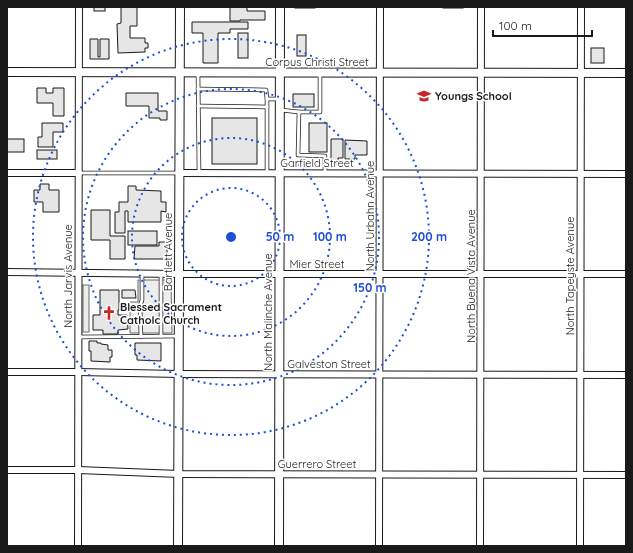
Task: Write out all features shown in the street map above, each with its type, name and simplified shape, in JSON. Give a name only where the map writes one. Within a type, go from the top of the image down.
[{"type":"main road","name":"Bartlett Avenue","points":[[178,546],[180,7]]},
{"type":"main road","name":"North Malinche Avenue","points":[[279,546],[280,7]]},
{"type":"main road","name":"Corpus Christi Street","points":[[7,72],[626,73]]},
{"type":"street","name":"North Jarvis Avenue","points":[[78,546],[79,7]]},
{"type":"street","name":"North Urbahn Avenue","points":[[379,546],[380,7]]},
{"type":"street","name":"North Buena Vista Avenue","points":[[480,546],[481,7]]},
{"type":"street","name":"North Tapeyste Avenue","points":[[580,546],[581,7]]},
{"type":"street","name":"Garfield Street","points":[[7,173],[79,173]]},
{"type":"street","name":"Garfield Street","points":[[179,173],[626,174]]},
{"type":"street","name":"Mier Street","points":[[7,272],[161,274],[626,274]]},
{"type":"street","name":"Galveston Street","points":[[7,372],[626,375]]},
{"type":"street","name":"Guerrero Street","points":[[7,470],[78,470],[179,474],[626,475]]},
{"type":"lane","points":[[198,72],[199,173]]},
{"type":"lane","points":[[280,110],[320,112],[320,73]]},
{"type":"lane","points":[[198,89],[266,90],[267,174]]},
{"type":"lane","points":[[267,99],[280,99]]},
{"type":"lane","points":[[198,106],[266,107]]},
{"type":"lane","points":[[299,112],[298,155],[325,156],[325,173]]},
{"type":"lane","name":"Garfield Street","points":[[79,173],[179,173]]},
{"type":"lane","points":[[141,337],[140,306],[142,300],[142,273]]},
{"type":"lane","points":[[160,336],[161,274]]},
{"type":"lane","points":[[78,337],[179,336]]},
{"type":"shaded area","points":[[138,280],[171,280],[172,333],[130,333],[130,302],[138,302]]},
{"type":"shaded area","points":[[83,285],[89,285],[89,332],[83,332]]},
{"type":"building","points":[[94,7],[105,7],[105,11],[94,11]]},
{"type":"building","points":[[121,7],[137,7],[137,26],[130,26],[130,38],[145,38],[145,43],[148,43],[148,48],[145,48],[145,52],[118,53],[117,24],[121,23]]},
{"type":"building","points":[[230,7],[247,7],[247,11],[265,11],[265,20],[230,21]]},
{"type":"building","points":[[315,7],[315,8],[295,8]]},
{"type":"building","points":[[463,7],[463,8],[443,8]]},
{"type":"building","points":[[192,22],[248,22],[248,29],[230,29],[230,33],[218,33],[218,63],[203,63],[203,33],[192,33]]},
{"type":"building","points":[[238,33],[248,33],[248,58],[238,58]]},
{"type":"building","points":[[297,35],[306,35],[306,56],[297,56]]},
{"type":"building","points":[[90,39],[98,39],[98,57],[100,57],[100,39],[109,39],[109,59],[90,59]]},
{"type":"building","points":[[591,48],[604,48],[604,63],[591,63]]},
{"type":"building","points":[[37,88],[46,88],[46,93],[53,93],[53,88],[64,88],[64,116],[53,116],[53,103],[37,103]]},
{"type":"building","points":[[126,93],[158,93],[158,111],[167,111],[167,120],[160,120],[160,118],[149,118],[149,106],[126,106]]},
{"type":"building","points":[[293,94],[314,94],[314,107],[293,107]]},
{"type":"building","points":[[212,118],[257,118],[257,164],[212,164]]},
{"type":"building","points":[[42,123],[63,123],[63,132],[53,132],[53,147],[38,147],[38,137],[42,137]]},
{"type":"building","points":[[309,123],[327,123],[327,152],[309,152]]},
{"type":"building","points":[[7,139],[24,139],[24,152],[7,152]]},
{"type":"building","points":[[331,139],[343,139],[343,158],[338,158],[338,164],[331,164]]},
{"type":"building","points":[[345,140],[367,141],[367,155],[355,155],[355,159],[345,159]]},
{"type":"building","points":[[37,150],[57,150],[57,159],[37,159]]},
{"type":"building","points":[[40,184],[49,184],[49,190],[59,190],[59,212],[43,212],[43,202],[34,202],[34,190],[40,190]]},
{"type":"building","points":[[128,186],[136,186],[136,190],[161,191],[161,202],[166,202],[166,212],[161,211],[161,222],[128,222],[128,211],[125,211],[125,233],[115,233],[115,212],[119,212],[119,202],[128,202]]},
{"type":"building","points":[[91,210],[110,210],[110,236],[125,236],[125,259],[110,259],[110,240],[91,240]]},
{"type":"building","points":[[128,231],[157,231],[157,245],[128,245]]},
{"type":"building","points":[[159,242],[167,242],[167,259],[134,259],[135,246],[159,246]]},
{"type":"building","name":"Blessed Sacrament Catholc Church","points":[[100,290],[119,290],[118,315],[127,315],[128,329],[118,330],[118,334],[103,334],[103,330],[93,330],[93,315],[100,315]]},
{"type":"building","points":[[122,290],[135,290],[136,298],[122,298]]},
{"type":"building","points":[[89,341],[97,341],[97,343],[108,345],[108,350],[112,350],[110,362],[91,361]]},
{"type":"building","points":[[135,343],[161,343],[161,361],[137,360],[137,355],[135,355]]},
{"type":"place","name":"Youngs School","points":[[424,96]]},
{"type":"place","name":"Blessed Sacrament Catholc Church","points":[[109,313]]}]
